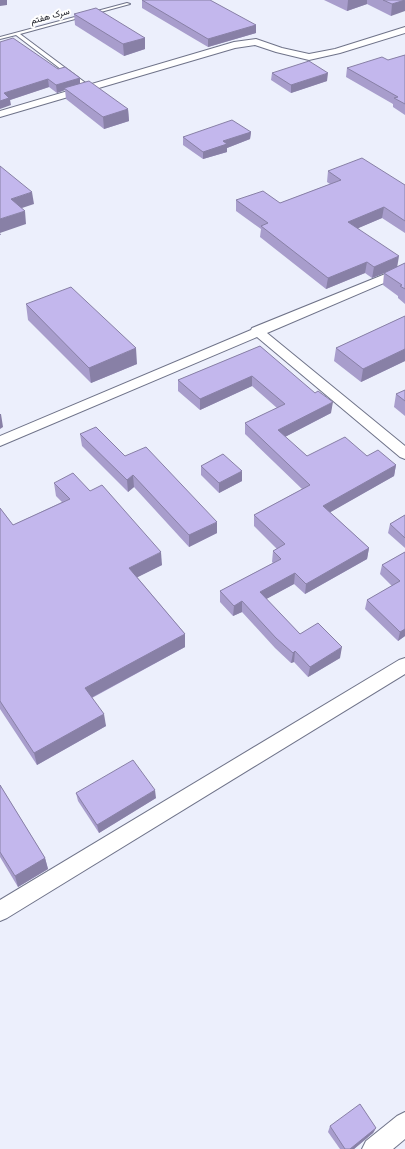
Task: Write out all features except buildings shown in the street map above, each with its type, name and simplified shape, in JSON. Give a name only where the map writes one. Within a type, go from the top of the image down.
[{"type":"street","points":[[0,114],[234,45],[256,42],[279,50],[309,57],[337,51],[405,30]]},
{"type":"street","points":[[0,441],[257,331],[405,270]]},
{"type":"street","points":[[257,331],[405,454]]},
{"type":"street","points":[[0,911],[405,665]]},
{"type":"street","points":[[374,1149],[405,1124]]},
{"type":"lane","name":"سرک هفتم","points":[[0,38],[128,4]]},
{"type":"lane","points":[[17,34],[90,88]]},
{"type":"shaded area","points":[[0,0],[405,0],[405,1149],[0,1149]]}]
